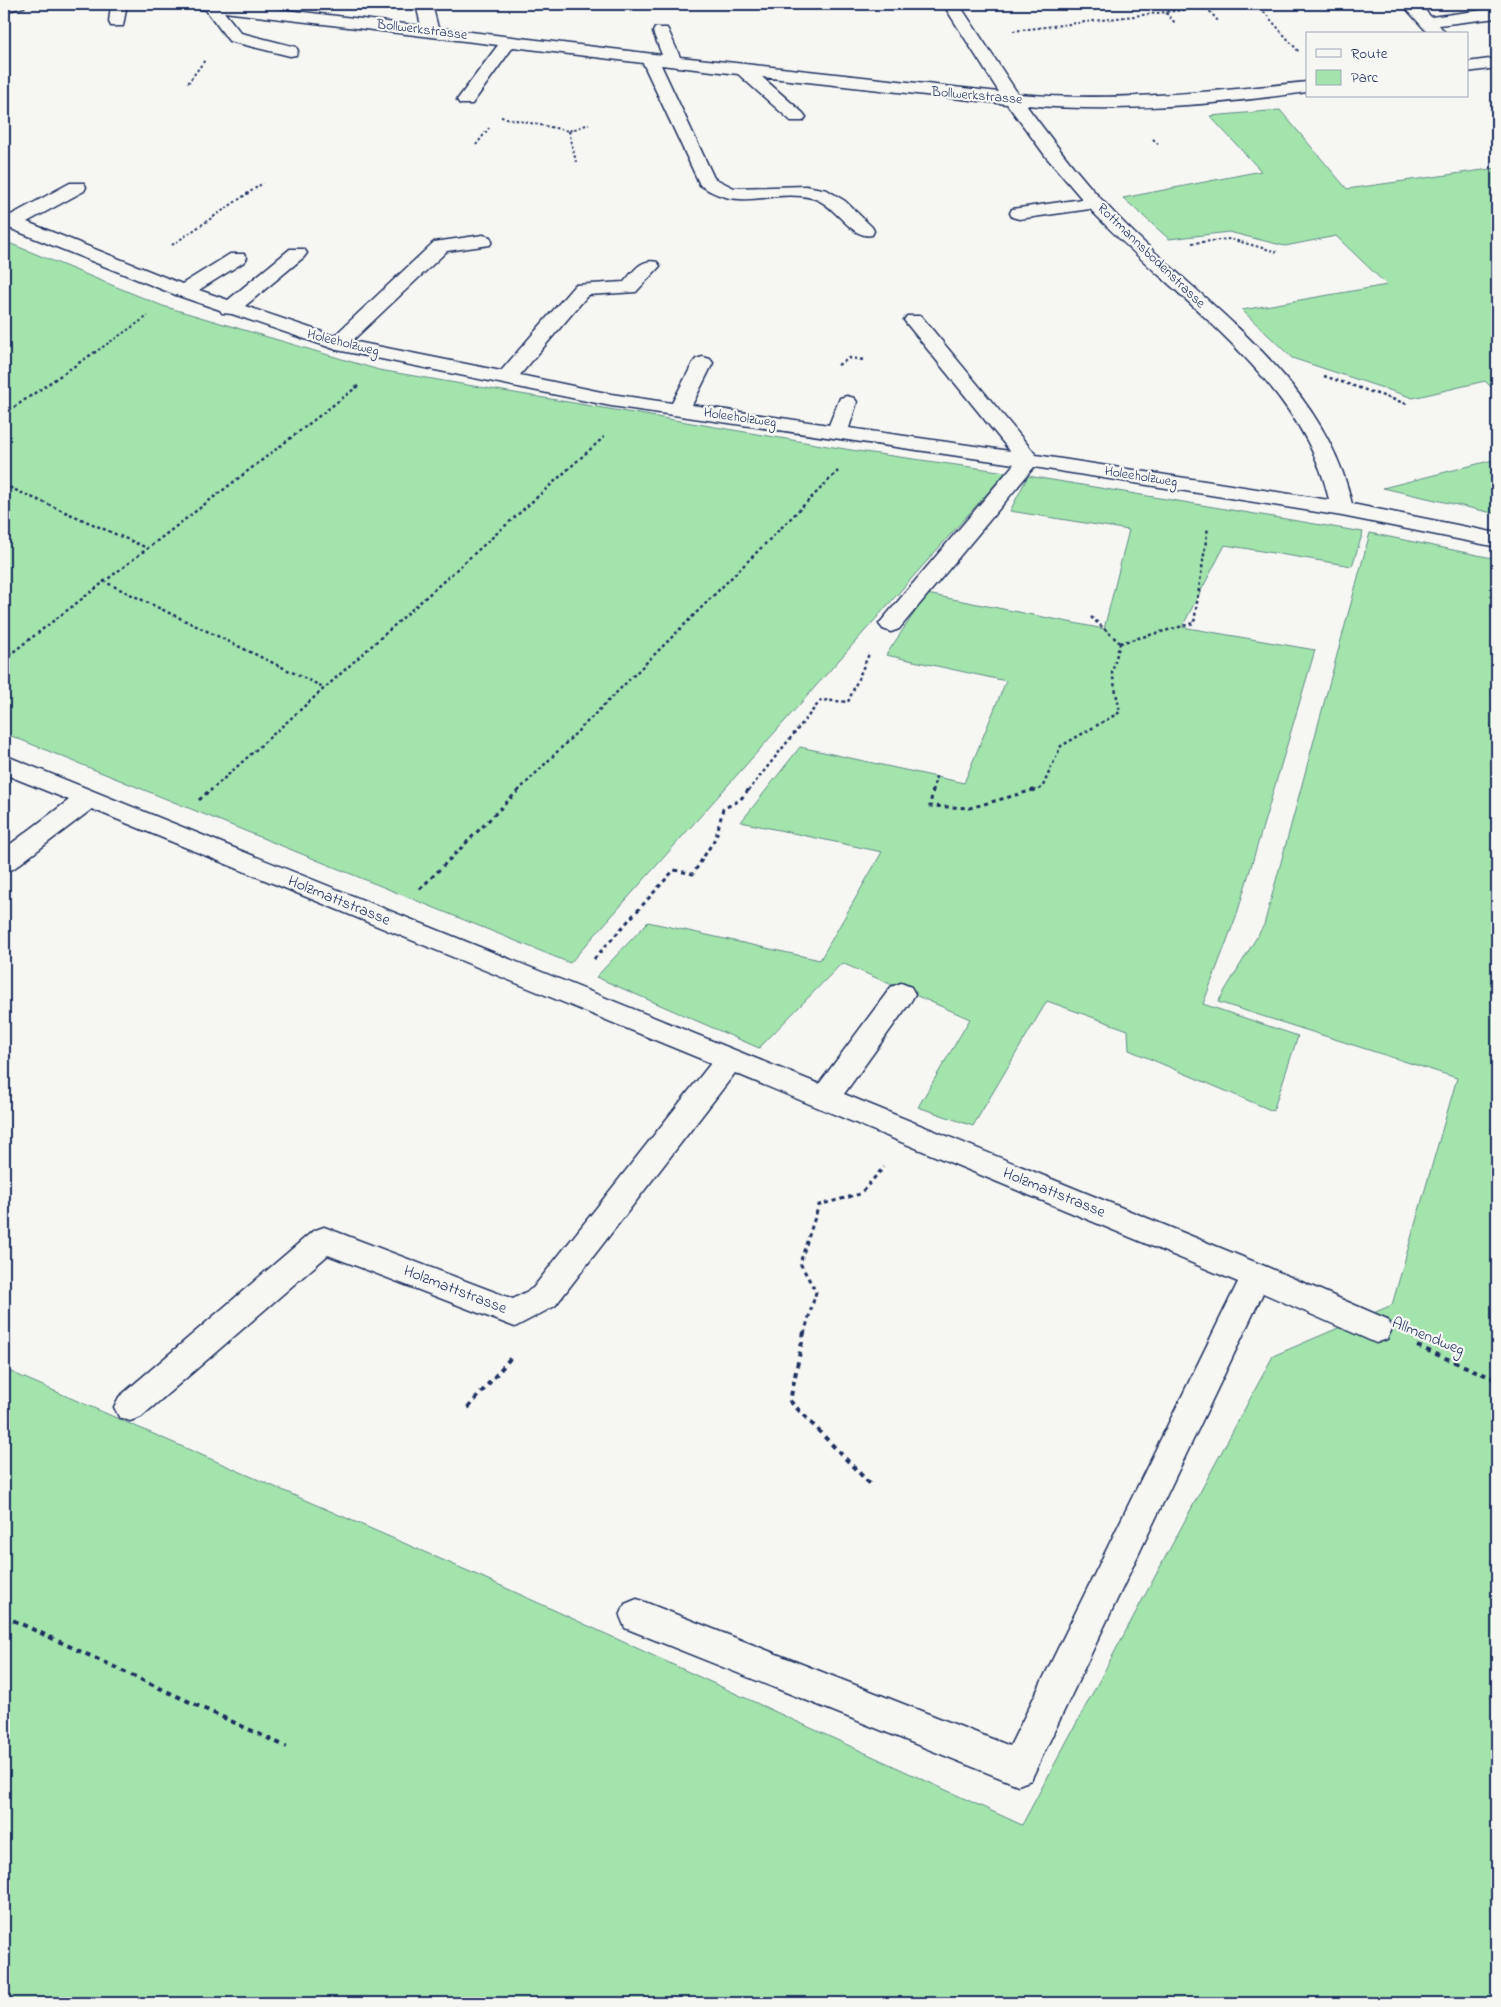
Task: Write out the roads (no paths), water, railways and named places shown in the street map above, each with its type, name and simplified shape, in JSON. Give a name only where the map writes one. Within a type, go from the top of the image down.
[{"type":"street","points":[[4,7],[18,4]]},
{"type":"street","points":[[117,22],[119,4]]},
{"type":"street","points":[[424,4],[430,30]]},
{"type":"street","name":"Rottmannsbodenstrasse","points":[[951,4],[1012,99],[1095,203],[1121,231],[1224,326],[1278,380],[1304,418],[1335,476],[1342,509]]},
{"type":"street","points":[[1410,4],[1433,28],[1497,13]]},
{"type":"street","points":[[204,5],[235,36],[290,51]]},
{"type":"street","name":"Bollwerkstrasse","points":[[204,5],[430,30],[853,83],[1064,103],[1142,102],[1242,95],[1306,87]]},
{"type":"street","points":[[661,32],[673,60]]},
{"type":"street","points":[[466,100],[510,40]]},
{"type":"street","points":[[649,57],[706,181],[714,188],[741,194],[818,193],[834,200],[865,231]]},
{"type":"street","points":[[1468,66],[1497,63]]},
{"type":"street","points":[[742,68],[797,117]]},
{"type":"street","points":[[8,221],[77,187]]},
{"type":"street","points":[[1019,213],[1095,203]]},
{"type":"street","name":"Holeeholzweg","points":[[8,221],[132,272],[229,309],[337,344],[640,404],[1213,488],[1342,509],[1497,540]]},
{"type":"street","points":[[337,344],[441,246],[483,241]]},
{"type":"street","points":[[229,309],[297,253]]},
{"type":"street","points":[[183,291],[237,258]]},
{"type":"street","points":[[506,378],[582,289],[629,288],[650,266]]},
{"type":"street","points":[[891,624],[1029,460],[914,320]]},
{"type":"street","points":[[679,410],[703,364]]},
{"type":"street","points":[[837,432],[847,402]]},
{"type":"street","name":"Holzmattstrasse","points":[[4,764],[388,921],[565,991],[729,1061],[1256,1276],[1376,1329]]},
{"type":"street","points":[[4,862],[88,799]]},
{"type":"street","points":[[824,1099],[901,994]]},
{"type":"street","name":"Holzmattstrasse","points":[[130,1407],[324,1240],[515,1313],[544,1297],[729,1061]]},
{"type":"street","points":[[637,1616],[1018,1767],[1256,1276]]}]
